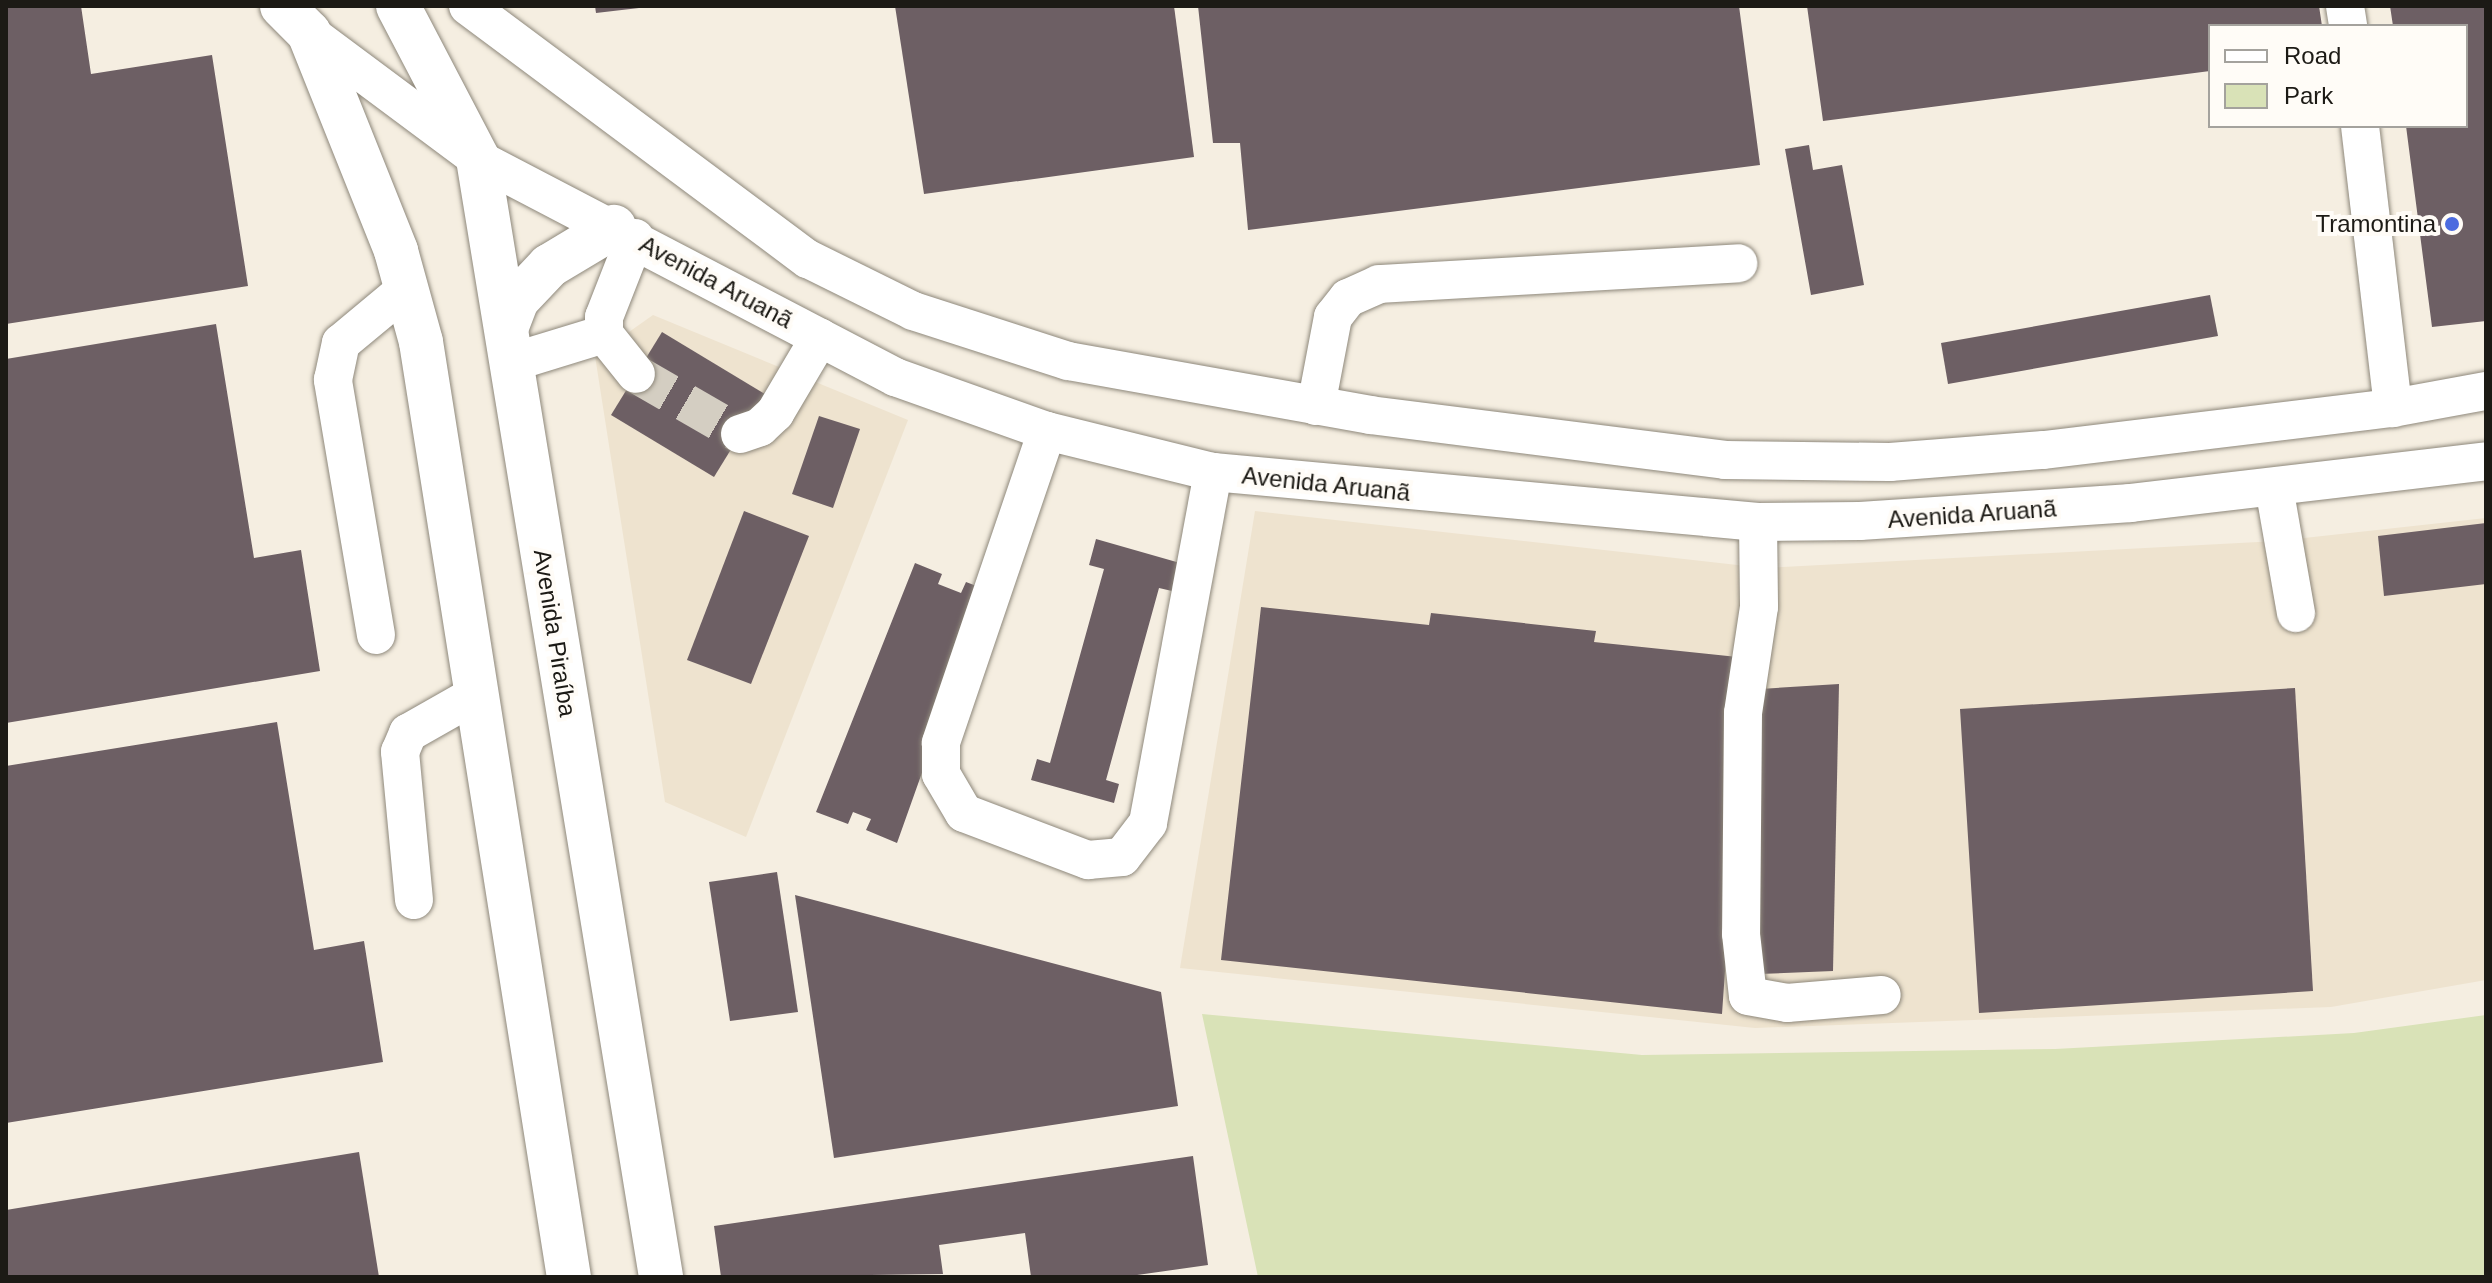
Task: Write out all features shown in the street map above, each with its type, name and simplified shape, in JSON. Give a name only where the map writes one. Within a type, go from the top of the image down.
[{"type":"main road","name":"Avenida Piraíba","points":[[398,6],[478,159],[510,344],[610,991],[661,1277]]},
{"type":"main road","points":[[295,20],[406,289],[421,342],[569,1277]]},
{"type":"main road","points":[[510,344],[517,300],[549,266],[624,232]]},
{"type":"street","points":[[468,6],[808,259],[913,311],[1068,361],[1316,406],[1725,460],[1890,462],[2044,450],[2393,408],[2486,391]]},
{"type":"street","name":"Avenida Aruanã","points":[[295,20],[478,159],[624,232],[895,377],[1047,431],[1213,472],[1758,522],[1860,521],[2131,503],[2486,461]]},
{"type":"street","points":[[2360,128],[2393,408]]},
{"type":"street","points":[[624,232],[604,317],[604,334],[636,374]]},
{"type":"street","points":[[1316,406],[1333,317],[1348,298],[1379,284],[1738,263]]},
{"type":"street","points":[[376,635],[333,380],[341,343],[406,289]]},
{"type":"street","points":[[510,344],[604,334]]},
{"type":"street","points":[[740,434],[760,427],[775,413],[820,337]]},
{"type":"street","points":[[1047,431],[941,743],[941,774],[964,813],[1088,860],[1122,857],[1148,823],[1213,472]]},
{"type":"street","points":[[2274,487],[2296,613]]},
{"type":"street","points":[[1758,522],[1759,607],[1743,713],[1741,934],[1748,996],[1787,1003],[1882,995]]},
{"type":"street","points":[[414,900],[400,752],[408,733],[475,695]]},
{"type":"shaded area","points":[[653,315],[908,420],[746,837],[665,802],[595,356]]},
{"type":"shaded area","points":[[1255,511],[1764,568],[2277,541],[2486,518],[2486,980],[2331,1007],[1755,1028],[1180,968]]},
{"type":"green space","points":[[1202,1014],[1642,1055],[2055,1049],[2354,1033],[2486,1015],[2486,1277],[1258,1277]]},
{"type":"building","points":[[6,6],[81,6],[91,74],[212,55],[248,286],[6,324]]},
{"type":"building","points":[[595,6],[639,6],[639,8],[596,13]]},
{"type":"building","points":[[895,6],[1174,6],[1194,157],[924,194]]},
{"type":"building","points":[[1198,6],[1739,6],[1760,165],[1248,230],[1240,143],[1213,143]]},
{"type":"building","points":[[1807,6],[2319,6],[2322,24],[2208,24],[2208,71],[1823,121]]},
{"type":"building","name":"Tramontina","points":[[2390,6],[2486,6],[2486,321],[2432,327],[2406,128],[2468,128],[2468,24],[2393,24]]},
{"type":"building","points":[[1809,145],[1813,170],[1842,165],[1864,285],[1811,295],[1785,149]]},
{"type":"building","points":[[2210,295],[2218,336],[1948,384],[1941,343]]},
{"type":"building","points":[[216,324],[254,558],[301,550],[320,671],[6,723],[6,359]]},
{"type":"building","points":[[662,332],[765,394],[714,477],[611,415]]},
{"type":"building","points":[[819,416],[860,429],[833,508],[792,494]]},
{"type":"building","points":[[744,511],[809,536],[751,684],[687,660]]},
{"type":"building","points":[[2486,523],[2486,584],[2384,596],[2378,536]]},
{"type":"building","points":[[1096,539],[1180,563],[1172,591],[1159,588],[1106,780],[1119,784],[1114,803],[1031,780],[1037,759],[1050,763],[1104,569],[1089,565]]},
{"type":"building","points":[[915,563],[942,574],[938,584],[961,593],[966,582],[987,590],[897,843],[866,830],[871,819],[853,812],[848,824],[816,812]]},
{"type":"building","points":[[1261,607],[1429,625],[1431,613],[1596,631],[1594,642],[1747,658],[1722,1014],[1221,960]]},
{"type":"building","points":[[1839,684],[1833,971],[1759,974],[1760,689]]},
{"type":"building","points":[[2295,688],[2313,991],[1979,1013],[1960,709]]},
{"type":"building","points":[[277,722],[314,950],[364,941],[383,1062],[6,1123],[6,766]]},
{"type":"building","points":[[777,872],[798,1012],[730,1021],[709,882]]},
{"type":"building","points":[[795,895],[1161,992],[1178,1106],[834,1158]]},
{"type":"building","points":[[359,1152],[379,1277],[6,1277],[6,1210]]},
{"type":"building","points":[[1193,1156],[1208,1265],[1123,1277],[1031,1277],[1025,1233],[939,1245],[943,1274],[721,1277],[714,1226]]},
{"type":"tunnel","points":[[636,374],[740,434]]},
{"type":"place","name":"Tramontina","points":[[2452,224]]}]
